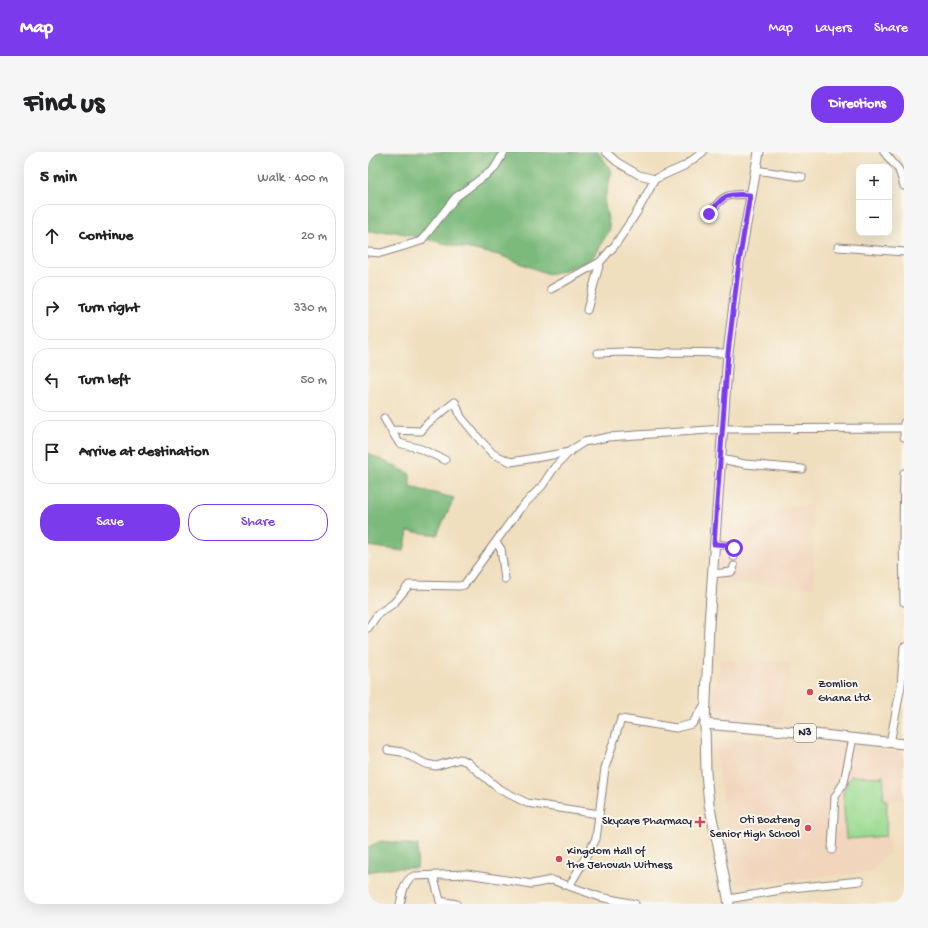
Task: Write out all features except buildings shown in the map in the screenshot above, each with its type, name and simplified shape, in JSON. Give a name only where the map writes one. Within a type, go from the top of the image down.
[{"type":"main road","points":[[729,901],[709,804],[706,773],[705,724],[712,574],[728,353],[739,263],[750,195],[759,152]]},
{"type":"main road","name":"N3","points":[[705,724],[904,744]]},
{"type":"street","points":[[368,252],[381,253],[421,241],[456,197],[494,169],[504,152]]},
{"type":"street","points":[[606,152],[617,162],[639,175],[655,179]]},
{"type":"street","points":[[551,289],[600,262],[615,246],[637,212],[655,179],[684,166],[703,152]]},
{"type":"street","points":[[884,152],[899,170],[904,186]]},
{"type":"street","points":[[755,170],[802,177]]},
{"type":"street","points":[[709,214],[718,201],[724,197],[735,194],[750,195]]},
{"type":"street","points":[[838,247],[904,252]]},
{"type":"street","points":[[586,310],[600,262]]},
{"type":"street","points":[[598,353],[728,353]]},
{"type":"street","points":[[391,430],[421,432],[428,423],[455,402],[461,417],[480,440],[494,454],[510,462],[570,452]]},
{"type":"street","points":[[384,418],[399,443],[421,449],[445,460]]},
{"type":"street","points":[[904,423],[904,437]]},
{"type":"street","points":[[368,628],[378,614],[394,603],[409,585],[464,585],[519,510],[542,486],[554,468],[570,452],[584,442],[608,437],[723,429],[904,428]]},
{"type":"street","points":[[721,459],[746,464],[802,469]]},
{"type":"street","points":[[904,473],[904,602]]},
{"type":"street","points":[[496,543],[500,549],[505,578]]},
{"type":"street","points":[[714,544],[733,546],[734,557]]},
{"type":"street","points":[[712,574],[731,572],[734,566]]},
{"type":"street","points":[[890,743],[901,686],[904,647]]},
{"type":"street","points":[[570,885],[596,839],[605,768],[621,719],[676,728],[692,724],[706,702]]},
{"type":"street","points":[[832,850],[835,797],[844,782],[853,738]]},
{"type":"street","points":[[388,750],[402,752],[426,764],[436,766],[460,759],[467,762],[499,789],[527,803],[599,814]]},
{"type":"street","points":[[433,875],[441,902],[456,904]]},
{"type":"street","points":[[400,904],[406,883],[409,878],[414,876],[478,875],[532,884],[552,880],[570,885],[600,897],[634,904]]},
{"type":"street","points":[[729,901],[792,888],[860,881]]},
{"type":"shaded area","points":[[812,504],[814,587],[718,583],[724,514]]},
{"type":"shaded area","points":[[720,660],[791,662],[780,728],[712,715]]},
{"type":"shaded area","name":"Oti Boateng Senior High School","points":[[757,740],[855,747],[904,753],[904,801],[888,799],[889,854],[879,860],[873,871],[744,885],[743,883],[736,884],[715,749],[723,741]]},
{"type":"green space","points":[[368,152],[598,152],[612,171],[604,201],[610,229],[591,260],[551,275],[499,255],[396,232],[368,232]]},
{"type":"green space","points":[[368,453],[410,474],[410,487],[454,498],[437,535],[408,531],[404,551],[368,546]]},
{"type":"green space","points":[[851,776],[884,777],[883,800],[887,800],[886,836],[846,839],[843,792]]},
{"type":"green space","points":[[381,841],[418,845],[417,868],[390,868],[368,872],[368,847]]},
{"type":"place","name":"Zomlion Ghana Ltd","points":[[810,692]]},
{"type":"place","name":"Skycare Pharmacy","points":[[700,822]]},
{"type":"place","name":"Oti Boateng Senior High School","points":[[808,828]]},
{"type":"place","name":"Kingdom Hall of the Jehovah Witness","points":[[559,859]]},
{"type":"route","points":[[709,214],[718,201],[724,197],[735,194],[750,195],[739,263],[728,353],[714,544],[730,545],[734,548]]}]
